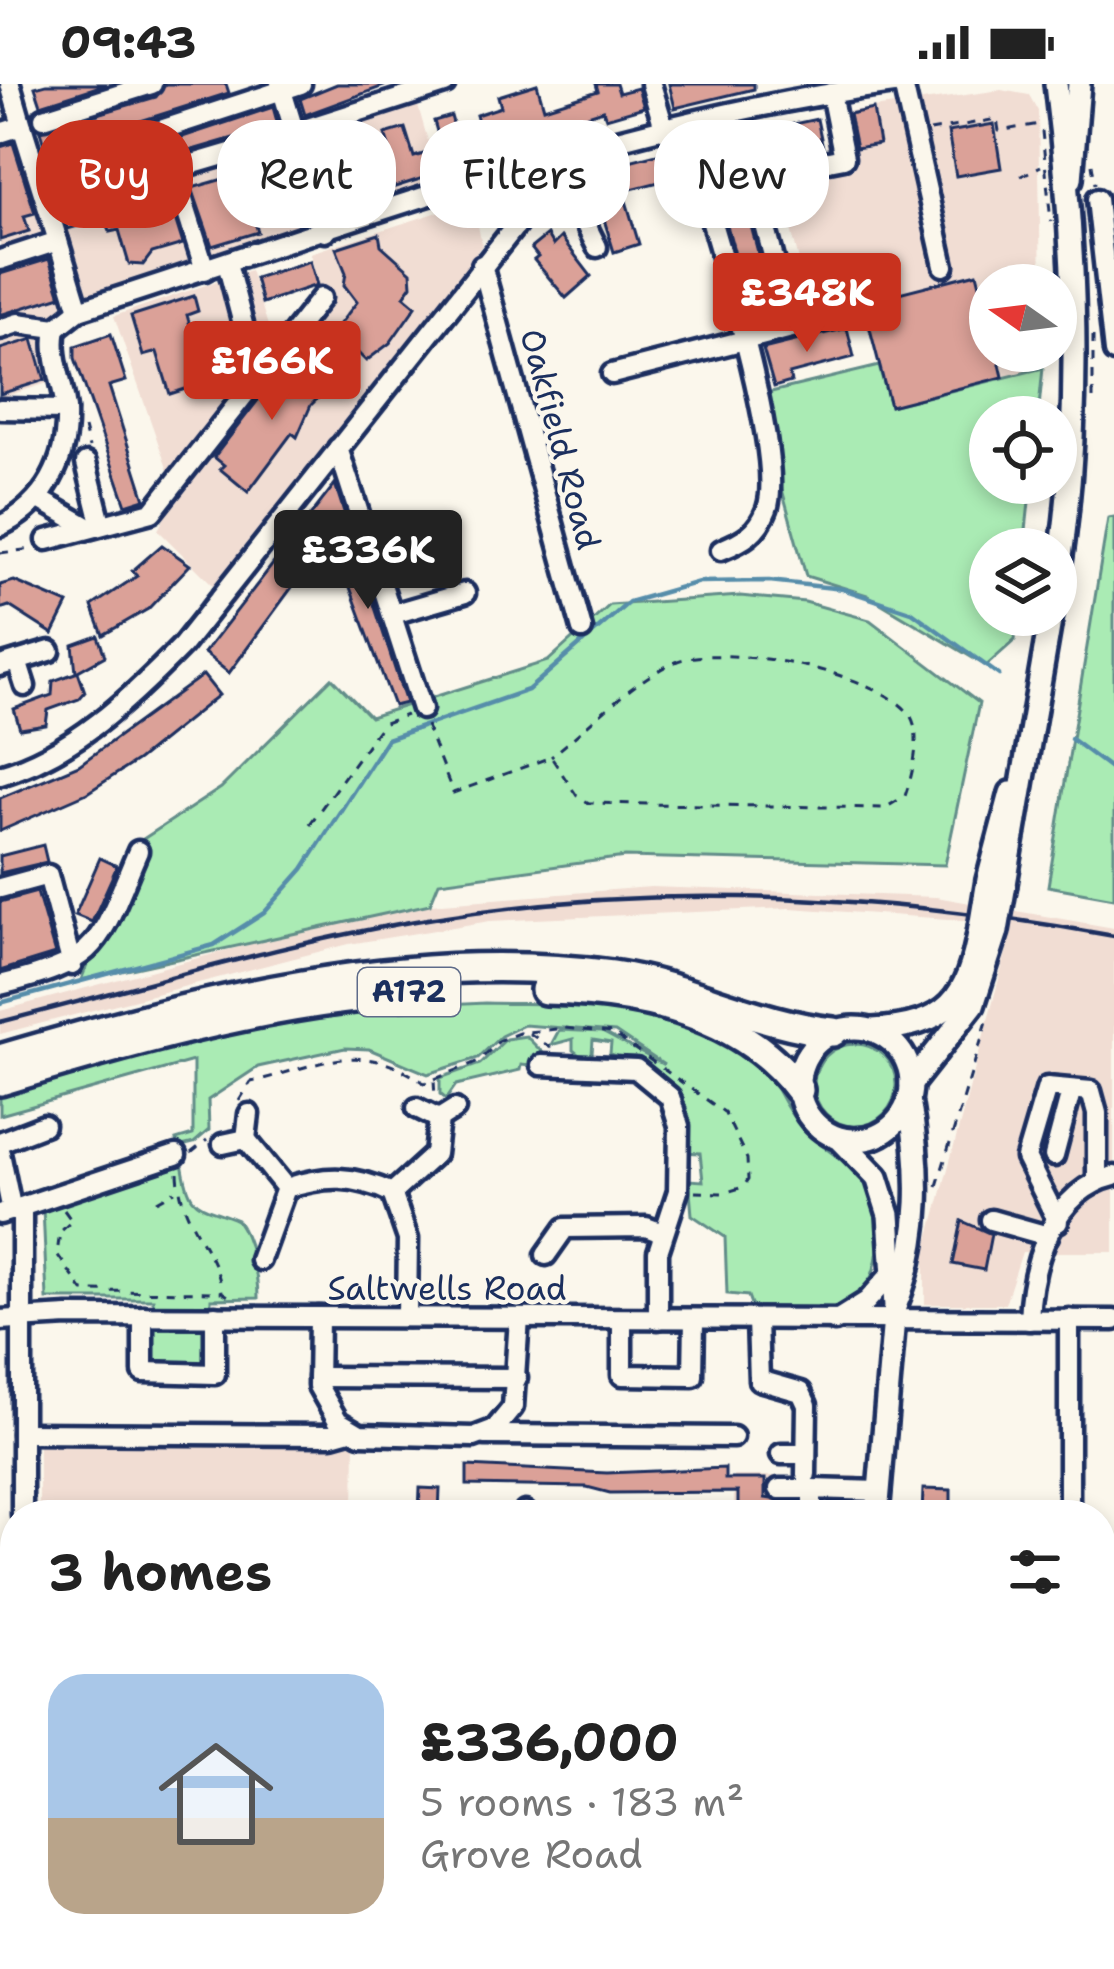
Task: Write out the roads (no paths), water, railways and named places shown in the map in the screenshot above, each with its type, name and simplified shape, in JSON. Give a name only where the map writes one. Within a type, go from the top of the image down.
[{"type":"highway","name":"A172","points":[[0,1059],[152,1015],[372,974],[610,975],[705,997],[777,1023],[832,1032]]},
{"type":"highway","name":"A172","points":[[0,1081],[193,1024],[271,1009],[395,993],[502,989],[631,998],[699,1017],[752,1041],[776,1058],[799,1090]]},
{"type":"main road","points":[[1056,84],[1068,200],[1072,402],[1061,528]]},
{"type":"main road","points":[[1068,200],[1078,140],[1079,84]]},
{"type":"main road","points":[[840,1138],[862,1140],[883,1133],[899,1118],[910,1091],[973,1005],[1048,636]]},
{"type":"main road","points":[[878,1500],[894,1314],[885,1193],[840,1138],[812,1120],[799,1090],[806,1055],[832,1032],[926,1023],[946,1010],[966,984],[988,930]]},
{"type":"main road","points":[[872,1030],[901,1051],[919,1172],[918,1217],[908,1274],[894,1314]]},
{"type":"street","points":[[44,118],[152,84]]},
{"type":"street","points":[[230,84],[236,106]]},
{"type":"street","points":[[335,120],[445,84]]},
{"type":"street","points":[[651,84],[670,120]]},
{"type":"street","points":[[710,120],[831,93],[899,84],[944,266]]},
{"type":"street","points":[[217,156],[105,190],[89,153],[288,86],[293,120]]},
{"type":"street","points":[[12,93],[79,310]]},
{"type":"street","points":[[829,161],[844,158],[831,93]]},
{"type":"street","points":[[0,133],[22,126]]},
{"type":"street","points":[[1097,199],[1114,352]]},
{"type":"street","points":[[0,526],[39,499],[63,448],[66,410],[53,343],[56,328],[79,310],[420,202]]},
{"type":"street","points":[[192,228],[205,270]]},
{"type":"street","points":[[324,228],[325,232]]},
{"type":"street","points":[[0,775],[60,749],[130,700],[182,646],[514,228]]},
{"type":"street","points":[[588,228],[597,247]]},
{"type":"street","points":[[712,228],[763,416],[769,506],[745,541],[721,550]]},
{"type":"street","points":[[766,228],[792,326]]},
{"type":"street","points":[[0,260],[58,241]]},
{"type":"street","points":[[208,362],[250,350],[227,263]]},
{"type":"street","name":"Oakfield Road","points":[[482,266],[582,629]]},
{"type":"street","points":[[47,540],[152,512],[321,298]]},
{"type":"street","points":[[612,374],[842,315]]},
{"type":"street","points":[[0,329],[18,323],[56,328]]},
{"type":"street","points":[[0,409],[66,410]]},
{"type":"street","points":[[338,448],[423,714]]},
{"type":"street","points":[[86,463],[95,525]]},
{"type":"street","points":[[39,499],[95,525]]},
{"type":"street","points":[[393,614],[465,592]]},
{"type":"street","points":[[25,686],[9,663],[50,651]]},
{"type":"street","points":[[0,985],[72,965],[101,936],[138,851]]},
{"type":"street","points":[[0,888],[48,875],[72,965]]},
{"type":"street","points":[[568,1042],[556,1065],[636,1070],[660,1085],[679,1126],[678,1191],[662,1233],[658,1319]]},
{"type":"street","points":[[1029,1320],[1030,1274],[1053,1229],[1076,1195],[1106,1178],[1091,1091],[1046,1088],[1026,1158],[1053,1229]]},
{"type":"street","points":[[1054,1156],[1071,1092]]},
{"type":"street","points":[[392,1192],[435,1154],[447,1114],[417,1108]]},
{"type":"street","points":[[241,1113],[246,1139],[286,1188]]},
{"type":"street","points":[[0,1142],[44,1125]]},
{"type":"street","points":[[218,1139],[246,1139]]},
{"type":"street","points":[[0,1153],[22,1316],[22,1500]]},
{"type":"street","points":[[11,1211],[176,1155]]},
{"type":"street","points":[[286,1188],[342,1176],[392,1192]]},
{"type":"street","points":[[260,1260],[286,1188]]},
{"type":"street","points":[[392,1192],[408,1239],[407,1317]]},
{"type":"street","points":[[991,1220],[1053,1229]]},
{"type":"street","points":[[546,1255],[558,1223],[646,1227],[662,1233]]},
{"type":"street","points":[[248,1226],[269,1232]]},
{"type":"street","points":[[835,1321],[867,1300],[890,1275]]},
{"type":"street","name":"Saltwells Road","points":[[0,1320],[143,1316],[835,1321],[894,1314],[1114,1321]]},
{"type":"street","points":[[143,1316],[143,1372],[214,1374],[223,1317]]},
{"type":"street","points":[[319,1317],[318,1377],[328,1412],[350,1430]]},
{"type":"street","points":[[484,1435],[512,1407],[519,1318]]},
{"type":"street","points":[[622,1319],[622,1375],[693,1376],[694,1320]]},
{"type":"street","points":[[1069,1319],[1069,1500]]},
{"type":"street","points":[[757,1320],[759,1380],[794,1389],[805,1398],[811,1500]]},
{"type":"street","points":[[0,1380],[22,1376]]},
{"type":"street","points":[[318,1377],[517,1378]]},
{"type":"street","points":[[22,1433],[332,1435],[350,1430],[733,1437]]},
{"type":"street","points":[[782,1454],[808,1472],[879,1491]]},
{"type":"street","points":[[779,1489],[808,1472]]},
{"type":"waterway","points":[[0,1003],[214,945],[264,913],[303,869],[387,739],[528,690],[629,602],[699,582],[769,581],[843,589],[912,612],[999,675]]},
{"type":"waterway","points":[[1071,739],[1114,771]]},
{"type":"railway","points":[[0,1022],[379,928],[518,907],[604,900],[775,898],[860,903],[1114,936]]}]
